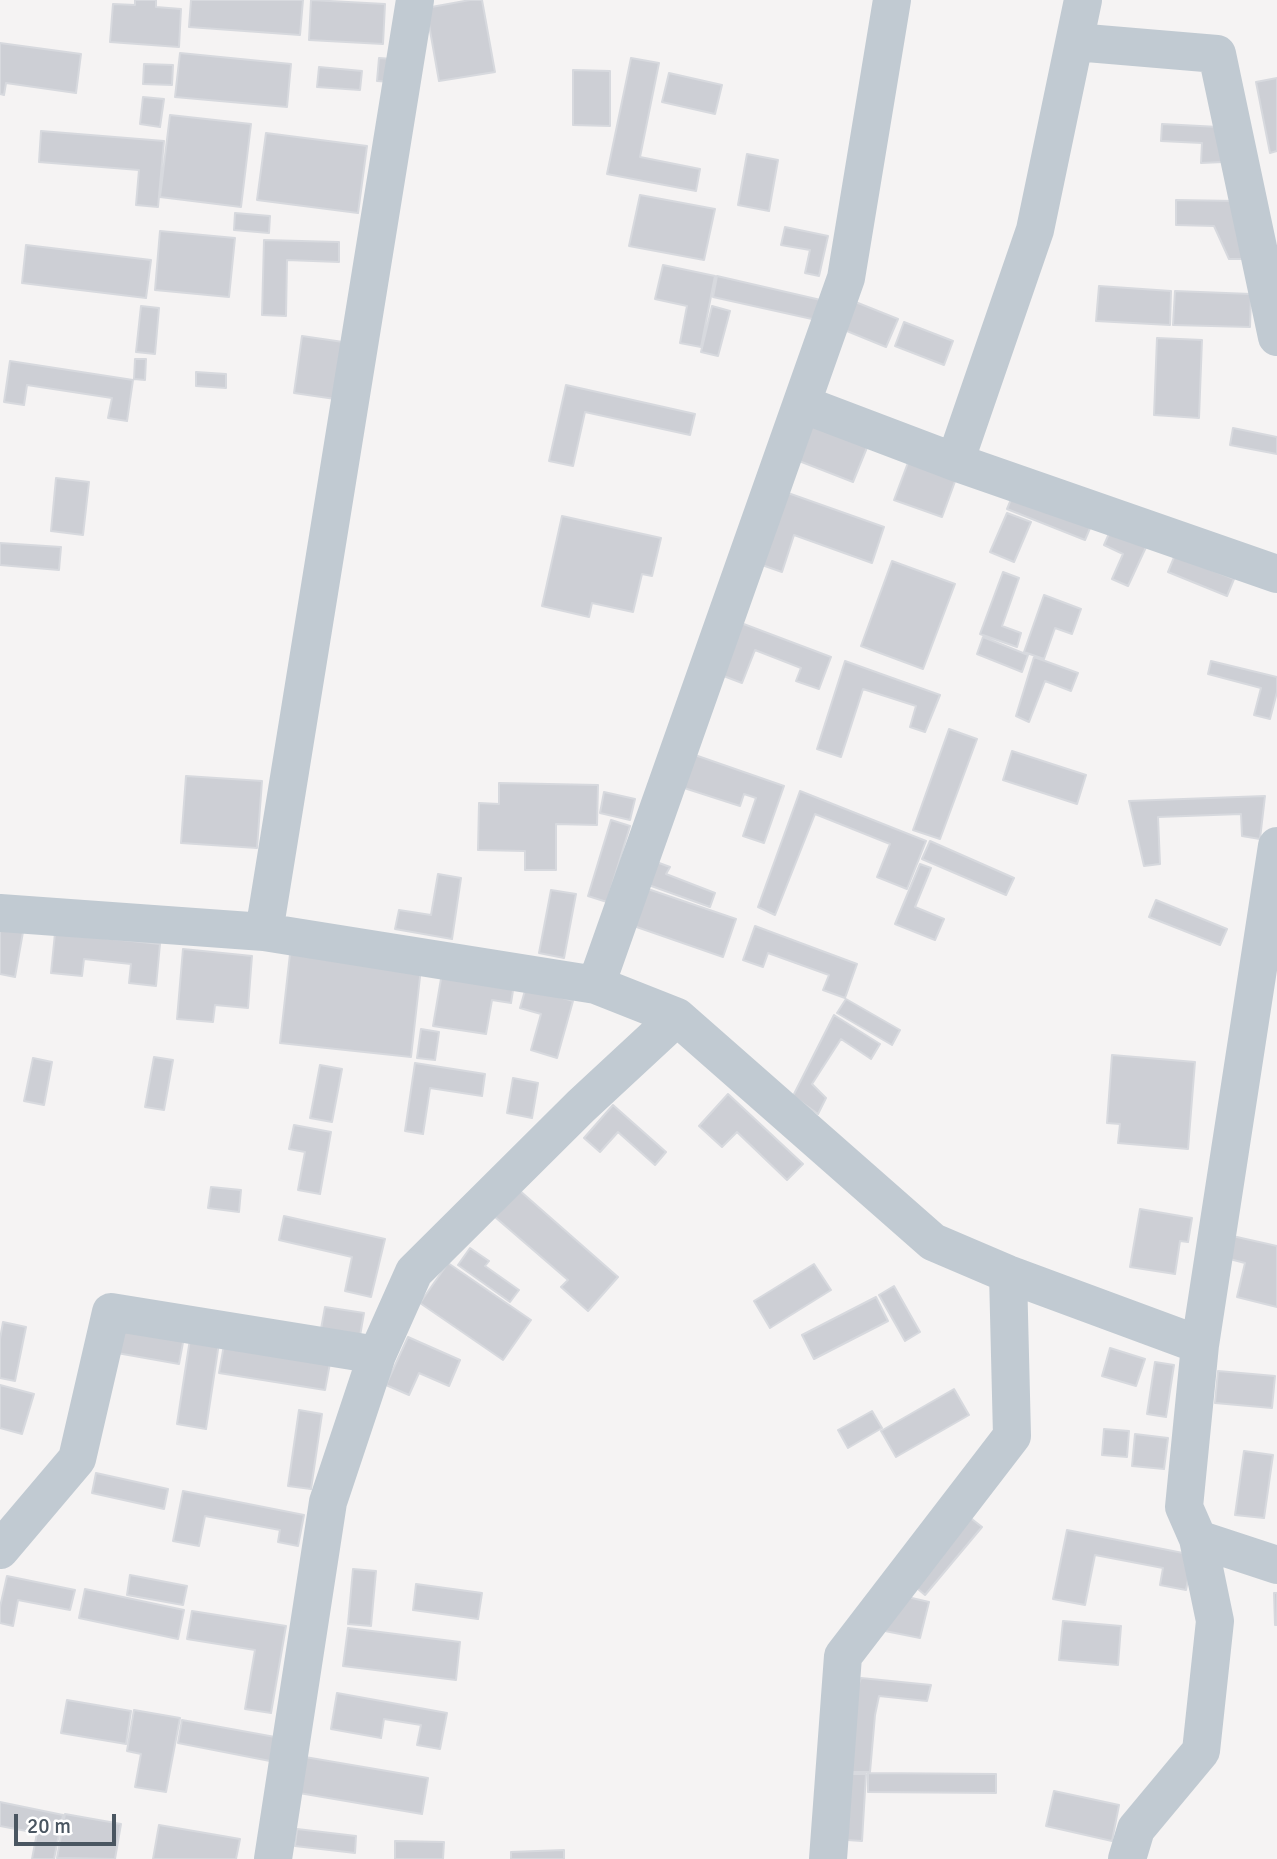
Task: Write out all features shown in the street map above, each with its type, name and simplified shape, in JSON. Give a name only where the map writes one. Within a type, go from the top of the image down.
[{"type":"street","points":[[264,932],[415,0]]},
{"type":"street","points":[[597,985],[846,278],[892,0]]},
{"type":"street","points":[[955,462],[1034,230],[1083,0]]},
{"type":"street","points":[[1075,42],[1217,54],[1277,337]]},
{"type":"street","points":[[802,404],[955,462],[1277,574]]},
{"type":"street","points":[[1127,1859],[1136,1829],[1200,1751],[1214,1621],[1198,1539],[1184,1507],[1200,1345],[1277,846]]},
{"type":"street","points":[[0,913],[264,932],[597,985],[677,1017],[933,1242],[1008,1274],[1200,1345]]},
{"type":"street","points":[[273,1859],[328,1502],[377,1355],[414,1272],[580,1106],[677,1017]]},
{"type":"street","points":[[828,1859],[843,1656],[1012,1436],[1008,1274]]},
{"type":"street","points":[[0,1550],[77,1459],[111,1312],[377,1355]]},
{"type":"street","points":[[1198,1539],[1277,1564]]},
{"type":"building","points":[[135,0],[156,0],[156,7],[181,9],[179,47],[110,42],[113,4],[135,5]]},
{"type":"building","points":[[191,0],[303,0],[300,35],[189,27]]},
{"type":"building","points":[[311,0],[385,4],[383,44],[309,40]]},
{"type":"building","points":[[482,0],[495,72],[439,81],[426,8]]},
{"type":"building","points":[[0,43],[81,54],[76,93],[6,83],[4,95],[0,94]]},
{"type":"building","points":[[180,53],[291,64],[287,107],[175,97]]},
{"type":"building","points":[[379,58],[393,59],[391,82],[377,81]]},
{"type":"building","points":[[631,58],[659,63],[640,157],[700,169],[696,191],[607,174]]},
{"type":"building","points":[[144,64],[173,65],[172,85],[143,84]]},
{"type":"building","points":[[319,67],[362,71],[360,90],[317,87]]},
{"type":"building","points":[[573,70],[610,71],[610,126],[573,125]]},
{"type":"building","points":[[669,73],[722,85],[715,114],[662,102]]},
{"type":"building","points":[[1277,78],[1277,151],[1270,153],[1256,82]]},
{"type":"building","points":[[143,97],[164,99],[160,127],[140,124]]},
{"type":"building","points":[[170,115],[251,124],[241,207],[160,197]]},
{"type":"building","points":[[1162,124],[1219,127],[1223,162],[1201,163],[1202,143],[1161,141]]},
{"type":"building","points":[[41,131],[164,141],[158,207],[136,205],[139,170],[39,162]]},
{"type":"building","points":[[266,133],[367,146],[358,213],[257,200]]},
{"type":"building","points":[[747,154],[778,160],[769,211],[738,205]]},
{"type":"building","points":[[640,195],[715,209],[704,260],[629,246]]},
{"type":"building","points":[[1176,200],[1236,201],[1245,259],[1229,259],[1214,226],[1176,225]]},
{"type":"building","points":[[235,213],[270,216],[269,233],[234,230]]},
{"type":"building","points":[[785,227],[828,236],[819,276],[805,273],[810,250],[781,245]]},
{"type":"building","points":[[160,231],[235,238],[229,297],[155,290]]},
{"type":"building","points":[[264,240],[339,242],[339,262],[287,260],[286,316],[262,315]]},
{"type":"building","points":[[26,245],[151,260],[146,298],[22,283]]},
{"type":"building","points":[[663,265],[715,276],[701,347],[680,343],[687,306],[655,299]]},
{"type":"building","points":[[717,276],[825,301],[821,321],[713,297]]},
{"type":"building","points":[[1099,286],[1171,291],[1170,325],[1096,321]]},
{"type":"building","points":[[1175,291],[1251,294],[1250,327],[1173,325]]},
{"type":"building","points":[[853,301],[898,319],[886,347],[842,329]]},
{"type":"building","points":[[141,306],[159,308],[155,354],[136,352]]},
{"type":"building","points":[[712,306],[730,311],[718,356],[701,352]]},
{"type":"building","points":[[904,322],[953,341],[944,365],[895,346]]},
{"type":"building","points":[[302,336],[350,343],[342,400],[294,393]]},
{"type":"building","points":[[1157,338],[1202,340],[1199,418],[1154,415]]},
{"type":"building","points":[[135,359],[146,359],[145,380],[134,379]]},
{"type":"building","points":[[10,361],[133,380],[127,421],[108,418],[112,398],[27,385],[24,405],[4,402]]},
{"type":"building","points":[[196,372],[226,374],[226,388],[196,386]]},
{"type":"building","points":[[566,385],[695,414],[690,435],[585,412],[573,466],[549,461]]},
{"type":"building","points":[[809,422],[868,445],[853,482],[794,459]]},
{"type":"building","points":[[1233,428],[1277,437],[1277,454],[1230,445]]},
{"type":"building","points":[[909,460],[957,476],[942,517],[894,500]]},
{"type":"building","points":[[56,478],[89,482],[83,535],[51,531]]},
{"type":"building","points":[[1015,490],[1093,521],[1085,540],[1007,509]]},
{"type":"building","points":[[788,493],[884,527],[872,563],[794,535],[782,572],[762,565]]},
{"type":"building","points":[[1007,513],[1031,522],[1014,562],[990,552]]},
{"type":"building","points":[[562,516],[661,538],[652,576],[642,574],[633,612],[592,603],[589,617],[542,606]]},
{"type":"building","points":[[1111,529],[1147,545],[1128,586],[1112,579],[1123,554],[1104,545]]},
{"type":"building","points":[[0,543],[61,547],[59,570],[0,565]]},
{"type":"building","points":[[1175,555],[1234,579],[1227,596],[1168,572]]},
{"type":"building","points":[[892,561],[955,584],[923,669],[861,646]]},
{"type":"building","points":[[1003,572],[1019,578],[1002,626],[1021,633],[1017,647],[980,634]]},
{"type":"building","points":[[1044,595],[1081,609],[1072,634],[1055,628],[1044,659],[1024,652]]},
{"type":"building","points":[[741,623],[831,657],[819,689],[796,681],[801,668],[755,650],[742,683],[721,675]]},
{"type":"building","points":[[983,637],[1028,655],[1022,672],[977,654]]},
{"type":"building","points":[[1034,657],[1078,673],[1071,691],[1045,681],[1029,722],[1016,716]]},
{"type":"building","points":[[845,661],[940,695],[925,732],[910,727],[916,706],[863,689],[841,757],[817,749]]},
{"type":"building","points":[[1211,661],[1277,677],[1277,692],[1270,719],[1254,715],[1261,688],[1208,674]]},
{"type":"building","points":[[949,729],[977,739],[940,839],[913,830]]},
{"type":"building","points":[[1012,751],[1086,775],[1077,804],[1003,780]]},
{"type":"building","points":[[692,754],[784,786],[764,843],[743,836],[756,798],[744,794],[740,806],[681,787]]},
{"type":"building","points":[[186,776],[262,781],[257,848],[181,843]]},
{"type":"building","points":[[499,783],[598,785],[597,825],[556,824],[556,870],[525,870],[525,851],[478,850],[479,803],[499,804]]},
{"type":"building","points":[[800,791],[926,841],[907,889],[877,877],[890,844],[815,814],[775,915],[758,907]]},
{"type":"building","points":[[604,792],[635,799],[630,820],[600,813]]},
{"type":"building","points":[[1265,796],[1260,839],[1242,836],[1241,814],[1158,817],[1160,864],[1144,866],[1129,801]]},
{"type":"building","points":[[611,820],[630,826],[607,902],[588,896]]},
{"type":"building","points":[[930,841],[1014,878],[1006,895],[922,859]]},
{"type":"building","points":[[651,860],[670,867],[666,874],[715,893],[710,907],[643,883]]},
{"type":"building","points":[[920,864],[931,868],[915,907],[944,919],[935,940],[895,924]]},
{"type":"building","points":[[438,874],[461,878],[452,939],[395,929],[399,910],[431,915]]},
{"type":"building","points":[[642,887],[736,919],[723,957],[628,924]]},
{"type":"building","points":[[551,890],[576,894],[564,958],[539,953]]},
{"type":"building","points":[[1156,900],[1227,929],[1220,945],[1149,917]]},
{"type":"building","points":[[755,926],[857,964],[845,998],[823,990],[829,975],[768,953],[763,967],[743,960]]},
{"type":"building","points":[[0,928],[23,932],[15,977],[0,974]]},
{"type":"building","points":[[55,933],[160,944],[156,986],[129,983],[131,964],[84,959],[82,976],[51,973]]},
{"type":"building","points":[[183,949],[252,956],[248,1008],[215,1005],[213,1022],[177,1019]]},
{"type":"building","points":[[290,954],[421,968],[411,1057],[280,1043]]},
{"type":"building","points":[[442,973],[514,984],[511,1003],[492,1000],[486,1034],[433,1026]]},
{"type":"building","points":[[526,987],[573,1001],[557,1058],[531,1050],[541,1014],[520,1008]]},
{"type":"building","points":[[846,999],[900,1030],[892,1045],[837,1013]]},
{"type":"building","points":[[834,1015],[880,1044],[871,1059],[841,1039],[812,1084],[826,1098],[818,1114],[793,1096]]},
{"type":"building","points":[[421,1029],[439,1032],[435,1060],[417,1058]]},
{"type":"building","points":[[1112,1055],[1195,1062],[1188,1149],[1118,1143],[1120,1124],[1107,1123]]},
{"type":"building","points":[[154,1057],[173,1060],[164,1110],[145,1107]]},
{"type":"building","points":[[33,1058],[52,1062],[44,1105],[24,1101]]},
{"type":"building","points":[[415,1063],[485,1074],[482,1096],[430,1088],[423,1134],[405,1131]]},
{"type":"building","points":[[320,1065],[342,1069],[332,1122],[310,1118]]},
{"type":"building","points":[[513,1078],[538,1083],[532,1118],[507,1113]]},
{"type":"building","points":[[728,1094],[803,1164],[787,1180],[737,1132],[722,1147],[699,1126]]},
{"type":"building","points":[[613,1105],[666,1152],[655,1165],[618,1132],[600,1152],[584,1138]]},
{"type":"building","points":[[294,1125],[331,1132],[320,1194],[298,1190],[305,1152],[289,1149]]},
{"type":"building","points":[[211,1187],[241,1190],[239,1212],[208,1208]]},
{"type":"building","points":[[519,1190],[618,1277],[588,1311],[561,1287],[568,1280],[495,1217]]},
{"type":"building","points":[[1140,1209],[1192,1218],[1188,1242],[1180,1241],[1175,1274],[1130,1267]]},
{"type":"building","points":[[284,1216],[385,1239],[371,1297],[345,1291],[352,1257],[279,1240]]},
{"type":"building","points":[[1228,1235],[1277,1246],[1277,1307],[1237,1297],[1245,1263],[1222,1257]]},
{"type":"building","points":[[470,1248],[489,1261],[485,1266],[519,1290],[510,1302],[458,1265]]},
{"type":"building","points":[[448,1263],[531,1320],[503,1360],[420,1303]]},
{"type":"building","points":[[814,1264],[831,1290],[770,1328],[754,1301]]},
{"type":"building","points":[[894,1286],[920,1332],[905,1341],[879,1295]]},
{"type":"building","points":[[876,1297],[888,1321],[814,1359],[802,1335]]},
{"type":"building","points":[[325,1307],[364,1313],[360,1336],[321,1329]]},
{"type":"building","points":[[3,1322],[26,1327],[15,1381],[0,1378]]},
{"type":"building","points":[[122,1325],[184,1337],[179,1364],[117,1353]]},
{"type":"building","points":[[408,1337],[460,1360],[449,1386],[419,1373],[409,1395],[386,1385]]},
{"type":"building","points":[[190,1339],[219,1343],[206,1429],[177,1424]]},
{"type":"building","points":[[224,1345],[330,1363],[325,1390],[219,1373]]},
{"type":"building","points":[[1110,1348],[1145,1359],[1136,1386],[1102,1376]]},
{"type":"building","points":[[1155,1362],[1174,1365],[1166,1417],[1147,1414]]},
{"type":"building","points":[[1218,1371],[1275,1376],[1272,1408],[1215,1403]]},
{"type":"building","points":[[0,1385],[34,1394],[22,1434],[0,1428]]},
{"type":"building","points":[[954,1389],[969,1415],[896,1457],[881,1431]]},
{"type":"building","points":[[299,1410],[322,1414],[311,1489],[288,1486]]},
{"type":"building","points":[[872,1411],[882,1428],[848,1448],[838,1430]]},
{"type":"building","points":[[1104,1429],[1129,1431],[1127,1457],[1102,1455]]},
{"type":"building","points":[[1135,1434],[1168,1438],[1164,1469],[1132,1466]]},
{"type":"building","points":[[1244,1451],[1273,1455],[1264,1518],[1235,1515]]},
{"type":"building","points":[[96,1473],[168,1489],[164,1509],[92,1493]]},
{"type":"building","points":[[183,1491],[304,1515],[298,1546],[278,1542],[280,1530],[205,1516],[199,1546],[173,1541]]},
{"type":"building","points":[[968,1516],[982,1527],[925,1595],[912,1584]]},
{"type":"building","points":[[1067,1530],[1193,1555],[1186,1590],[1160,1585],[1163,1568],[1095,1555],[1085,1605],[1053,1599]]},
{"type":"building","points":[[353,1569],[376,1571],[371,1626],[348,1624]]},
{"type":"building","points":[[130,1575],[187,1586],[183,1605],[127,1595]]},
{"type":"building","points":[[7,1576],[75,1590],[70,1610],[18,1600],[13,1626],[0,1623],[0,1607]]},
{"type":"building","points":[[416,1584],[482,1593],[478,1619],[413,1610]]},
{"type":"building","points":[[85,1589],[184,1610],[178,1639],[79,1618]]},
{"type":"building","points":[[1274,1593],[1277,1593],[1277,1625],[1275,1625]]},
{"type":"building","points":[[899,1595],[929,1602],[920,1638],[885,1631]]},
{"type":"building","points":[[192,1611],[286,1626],[271,1713],[245,1709],[255,1650],[187,1639]]},
{"type":"building","points":[[1063,1621],[1121,1626],[1118,1665],[1059,1660]]},
{"type":"building","points":[[348,1628],[460,1642],[456,1680],[343,1666]]},
{"type":"building","points":[[861,1678],[931,1685],[927,1701],[879,1696],[870,1772],[849,1772],[855,1695]]},
{"type":"building","points":[[337,1693],[447,1713],[440,1749],[417,1745],[421,1725],[384,1719],[381,1738],[331,1729]]},
{"type":"building","points":[[67,1700],[131,1711],[126,1744],[61,1733]]},
{"type":"building","points":[[134,1710],[180,1718],[166,1792],[135,1787],[141,1754],[127,1751]]},
{"type":"building","points":[[182,1720],[275,1737],[270,1761],[178,1743]]},
{"type":"building","points":[[305,1757],[428,1778],[422,1814],[299,1793]]},
{"type":"building","points":[[868,1773],[996,1774],[996,1793],[868,1792]]},
{"type":"building","points":[[851,1774],[866,1774],[862,1841],[847,1840]]},
{"type":"building","points":[[1054,1791],[1119,1805],[1112,1841],[1046,1826]]},
{"type":"building","points":[[0,1802],[63,1815],[54,1859],[32,1859],[37,1833],[0,1826]]},
{"type":"building","points":[[65,1814],[121,1824],[115,1859],[57,1858]]},
{"type":"building","points":[[159,1825],[240,1839],[236,1859],[153,1859]]},
{"type":"building","points":[[297,1829],[356,1836],[355,1853],[295,1846]]},
{"type":"building","points":[[395,1841],[444,1842],[443,1859],[395,1859]]},
{"type":"building","points":[[564,1850],[564,1859],[511,1859],[511,1852]]}]
